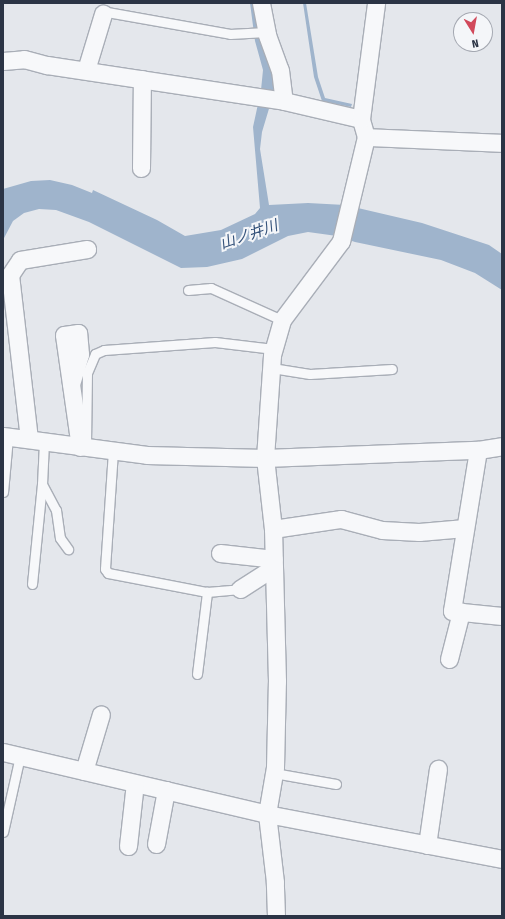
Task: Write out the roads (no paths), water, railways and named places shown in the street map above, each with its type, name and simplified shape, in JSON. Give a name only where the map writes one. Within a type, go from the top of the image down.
[{"type":"street","points":[[261,3],[261,32],[280,70],[272,99]]},
{"type":"street","points":[[276,916],[275,882],[267,814],[274,773],[277,681],[273,529],[265,458],[274,349],[282,320],[341,241],[366,137],[361,118],[376,3]]},
{"type":"street","points":[[86,70],[103,14]]},
{"type":"street","points":[[3,61],[24,59],[272,99],[361,118]]},
{"type":"street","points":[[141,168],[142,79]]},
{"type":"street","points":[[366,137],[502,143]]},
{"type":"street","points":[[36,441],[10,275],[20,260],[87,249]]},
{"type":"street","points":[[71,384],[83,447]]},
{"type":"street","points":[[6,436],[113,451],[147,454],[265,458],[478,450],[502,446]]},
{"type":"street","points":[[478,450],[452,611],[502,616]]},
{"type":"street","points":[[273,529],[341,519],[382,530],[419,532],[465,528]]},
{"type":"street","points":[[220,553],[274,563]]},
{"type":"street","points":[[240,589],[274,563]]},
{"type":"street","points":[[449,659],[461,612]]},
{"type":"street","points":[[84,771],[101,714]]},
{"type":"street","points":[[3,752],[267,814],[502,859]]},
{"type":"street","points":[[428,845],[438,769]]},
{"type":"street","points":[[128,846],[135,783]]},
{"type":"street","points":[[156,844],[166,790]]},
{"type":"lane","points":[[103,14],[107,12],[230,34],[261,32]]},
{"type":"lane","points":[[188,290],[211,288],[282,320]]},
{"type":"lane","points":[[83,447],[87,373],[95,354],[104,350],[215,342],[274,349]]},
{"type":"lane","points":[[272,368],[310,374],[392,369]]},
{"type":"lane","points":[[3,492],[6,436]]},
{"type":"lane","points":[[32,584],[42,484],[36,441]]},
{"type":"lane","points":[[113,451],[106,569],[108,573],[207,592],[240,589]]},
{"type":"lane","points":[[42,484],[56,510],[60,538],[68,549]]},
{"type":"lane","points":[[197,674],[207,592]]},
{"type":"lane","points":[[3,832],[20,756]]},
{"type":"lane","points":[[274,773],[336,784]]},
{"type":"water","name":"山ノ井川","points":[[250,3],[258,3],[273,59],[274,92],[262,132],[260,149],[269,205],[308,203],[345,205],[422,223],[489,245],[502,254],[502,290],[475,273],[441,260],[355,242],[337,236],[308,232],[288,236],[242,259],[207,267],[181,268],[89,222],[56,210],[39,209],[24,213],[13,221],[3,240],[3,189],[31,181],[50,180],[72,185],[92,193],[93,190],[157,220],[185,236],[221,230],[255,214],[260,208],[253,127],[261,90],[263,70],[255,41]]},
{"type":"water","points":[[303,3],[306,3],[318,77],[325,98],[352,104],[351,107],[322,101],[314,77]]}]
